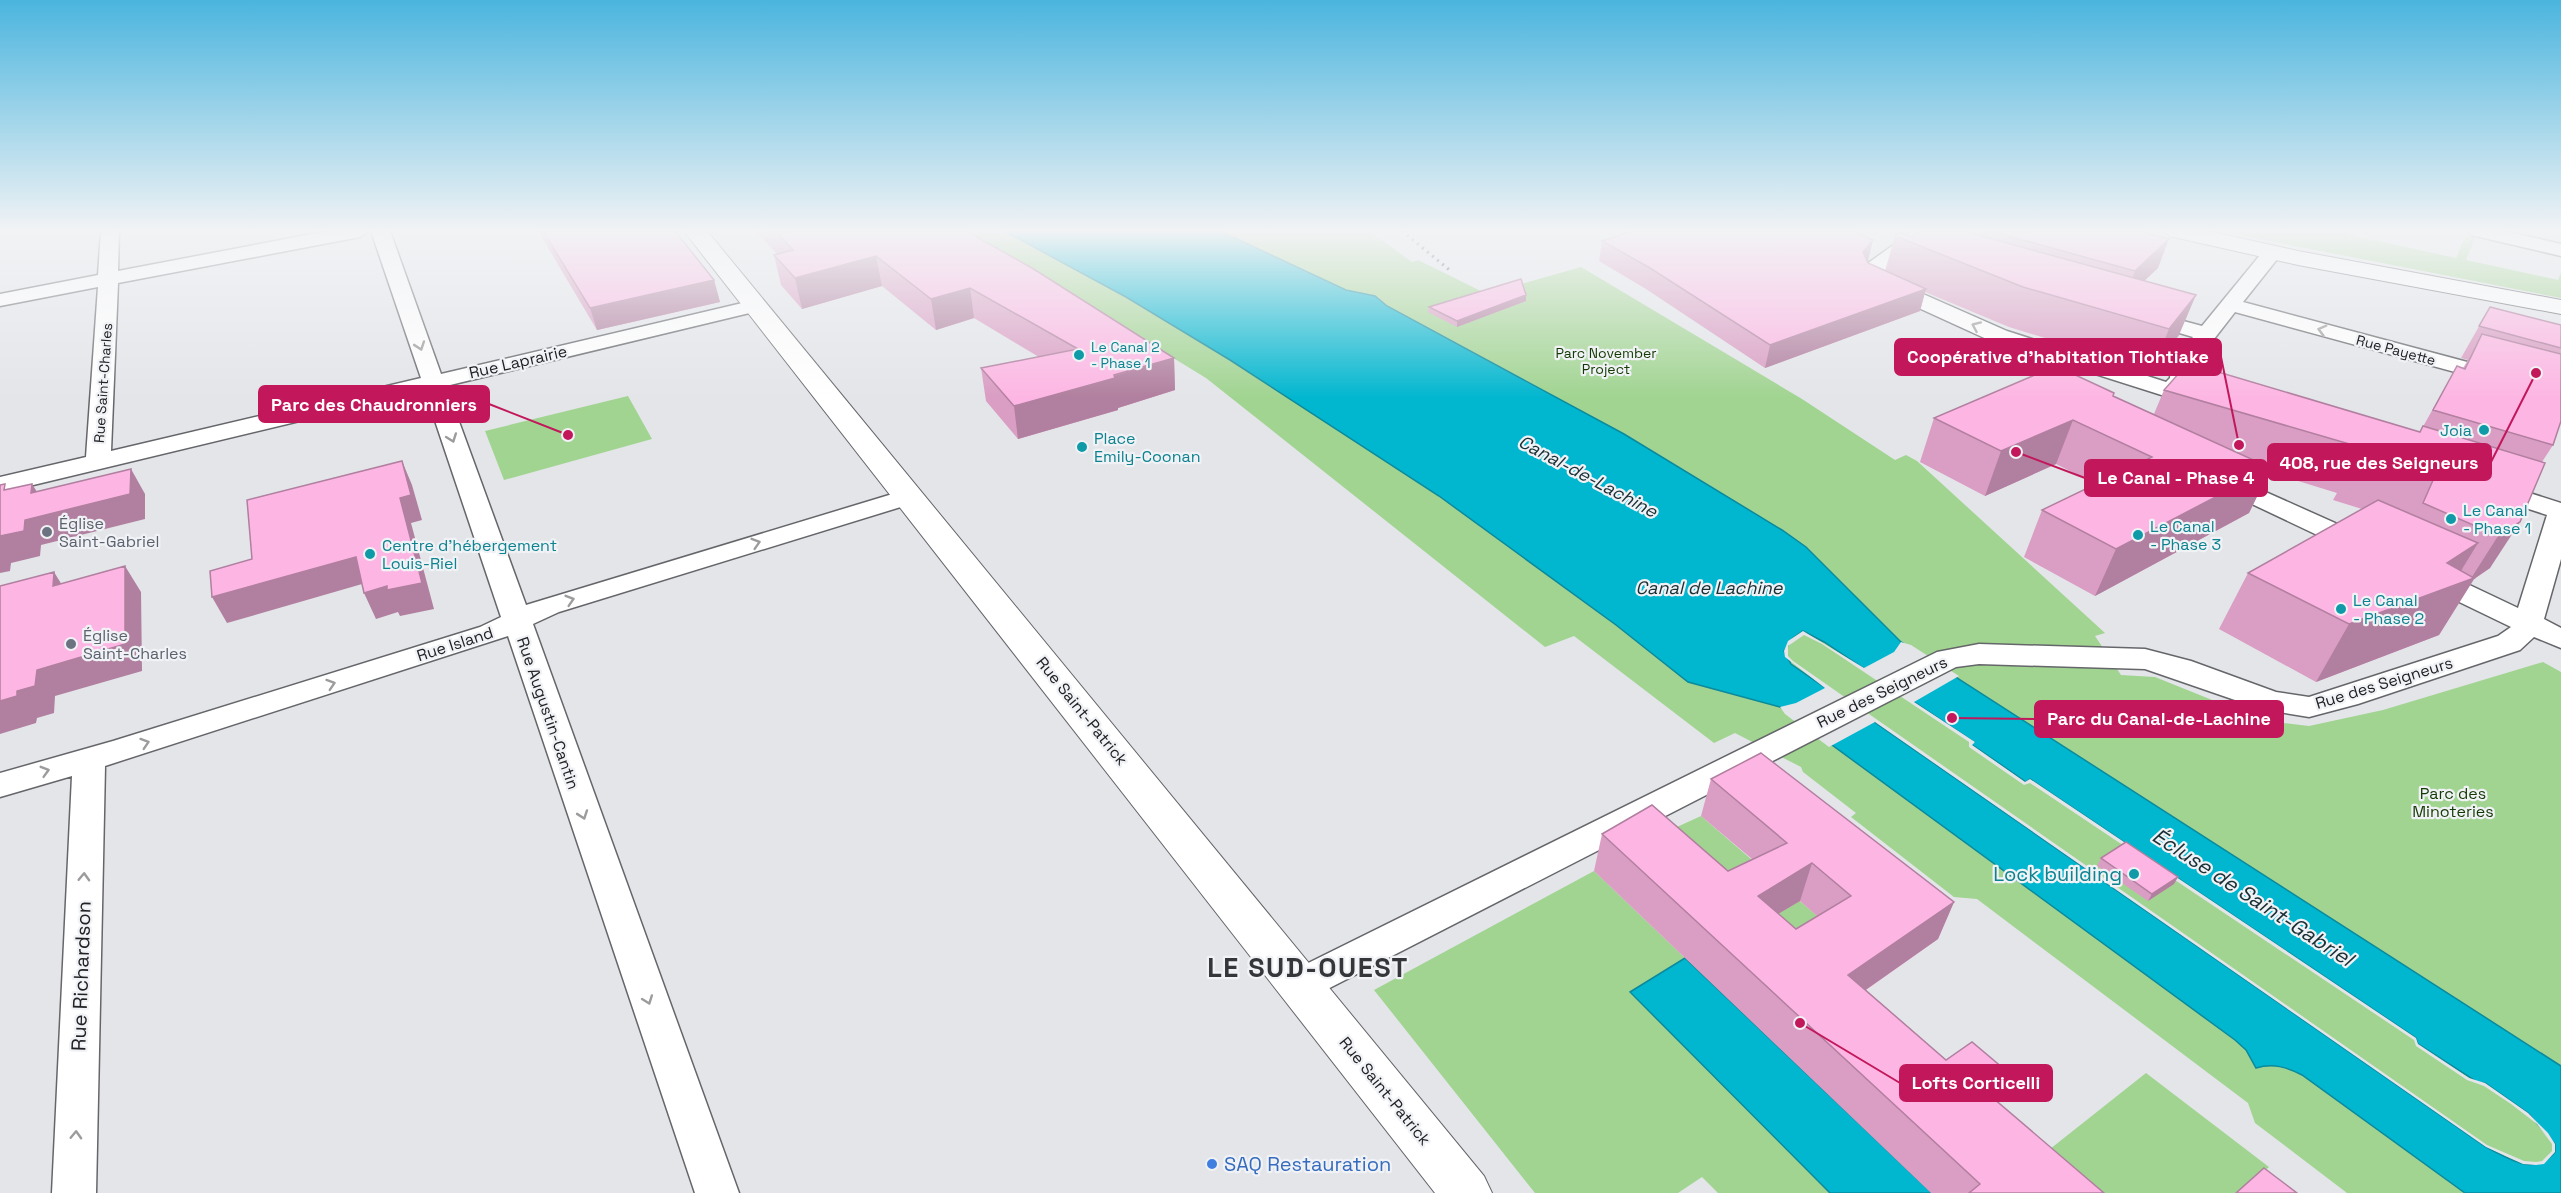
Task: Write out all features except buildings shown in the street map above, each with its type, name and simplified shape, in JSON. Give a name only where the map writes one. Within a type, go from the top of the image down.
[{"type":"main road","name":"Rue Saint-Patrick","points":[[740,287],[1466,1193]]},
{"type":"main road","points":[[2452,287],[2561,307]]},
{"type":"street","points":[[0,300],[72,287]]},
{"type":"street","name":"Rue Saint-Charles","points":[[98,462],[108,287]]},
{"type":"street","name":"Rue Augustin-Cantin","points":[[399,287],[717,1193]]},
{"type":"street","points":[[1885,287],[1999,336],[2220,406]]},
{"type":"street","points":[[2172,389],[2181,379],[2182,365],[2245,287]]},
{"type":"street","name":"Rue Payette","points":[[2231,305],[2561,394]]},
{"type":"street","name":"Rue Laprairie","points":[[0,485],[755,306]]},
{"type":"street","points":[[2124,310],[2207,334]]},
{"type":"street","points":[[2195,469],[2561,639]]},
{"type":"street","points":[[2466,482],[2561,512]]},
{"type":"street","name":"Rue Island","points":[[0,785],[490,633],[549,606],[908,497]]},
{"type":"street","name":"Rue des Seigneurs","points":[[1300,985],[1939,662],[1979,654],[2133,658],[2174,666],[2272,702],[2309,707],[2347,697],[2509,643],[2521,634],[2528,623],[2561,512]]},
{"type":"street","name":"Rue Richardson","points":[[74,1193],[89,759]]},
{"type":"green space","points":[[1057,287],[1472,287],[1487,294],[1513,287],[1614,287],[1802,399],[1895,460],[1906,455],[1917,461],[2105,633],[2095,636],[2121,675],[2155,677],[2242,712],[2276,722],[2309,726],[2383,710],[2543,662],[2561,672],[2561,1193],[2347,1193],[2255,1123],[2248,1103],[1977,899],[1954,897],[1851,817],[1856,813],[1803,772],[1801,767],[1735,733],[1714,743],[1574,636],[1545,647],[1206,378]]},
{"type":"green space","points":[[2503,287],[2561,287],[2561,298]]},
{"type":"green space","points":[[628,396],[652,439],[504,480],[485,431]]},
{"type":"green space","points":[[1701,816],[1837,933],[1783,966],[1644,842]]},
{"type":"green space","points":[[1594,871],[1685,958],[1631,992],[1830,1193],[1718,1193],[1702,1177],[1678,1193],[1535,1193],[1374,990]]},
{"type":"green space","points":[[2146,1073],[2269,1167],[2239,1193],[2061,1193],[2045,1153]]},
{"type":"water","name":"Canal de Lachine","points":[[1107,287],[1339,287],[1375,296],[1387,306],[1624,434],[1782,530],[1806,547],[1901,642],[2561,1066],[2561,1193],[2465,1193],[2302,1075],[2280,1067],[2256,1068],[2246,1050],[2235,1040],[1780,707],[1688,682],[1616,625],[1439,496],[1230,360]],"holes":[[[1803,631],[1824,642],[1974,742],[1971,744],[2026,782],[2030,779],[2416,1038],[2418,1044],[2477,1082],[2485,1083],[2528,1113],[2555,1144],[2555,1152],[2547,1159],[2530,1165],[2513,1160],[2486,1147],[1791,664],[1784,651],[1793,638]]]},
{"type":"water","points":[[1685,958],[1932,1193],[1830,1193],[1630,992]]},
{"type":"pier","points":[[1803,631],[1864,668],[1894,652],[1901,642],[1911,645],[1959,676],[1914,702],[1975,742],[1972,745],[2025,782],[2030,779],[2416,1038],[2418,1044],[2469,1078],[2485,1083],[2528,1113],[2548,1133],[2555,1144],[2555,1152],[2544,1164],[2536,1165],[2523,1164],[2486,1147],[1875,722],[1829,747],[1785,714],[1780,707],[1796,703],[1825,688],[1785,657],[1784,651],[1788,641]],"holes":[[[1804,635],[1822,644],[1969,742],[1969,747],[2024,785],[2030,783],[2414,1040],[2416,1046],[2467,1080],[2484,1086],[2511,1104],[2537,1124],[2552,1144],[2552,1151],[2542,1161],[2524,1161],[2487,1145],[1788,656],[1788,646]]]},
{"type":"place","name":"Le Canal 2 - Phase 1","points":[[1079,355]]},
{"type":"place","name":"408, rue des Seigneurs","points":[[2536,373]]},
{"type":"place","name":"Joia","points":[[2484,430]]},
{"type":"place","name":"Parc des Chaudronniers","points":[[568,435]]},
{"type":"place","name":"Coopérative d'habitation Tiohtiake","points":[[2239,445]]},
{"type":"place","name":"Place Emily-Coonan","points":[[1082,447]]},
{"type":"place","name":"Le Canal - Phase 4","points":[[2016,452]]},
{"type":"place","name":"Le Canal - Phase 1","points":[[2451,519]]},
{"type":"place","name":"Église Saint-Gabriel","points":[[47,532]]},
{"type":"place","name":"Le Canal - Phase 3","points":[[2138,535]]},
{"type":"place","name":"Centre d'hébergement Louis-Riel","points":[[370,554]]},
{"type":"place","name":"Le Canal - Phase 2","points":[[2341,609]]},
{"type":"place","name":"Église Saint-Charles","points":[[71,644]]},
{"type":"place","name":"Parc du Canal-de-Lachine","points":[[1952,718]]},
{"type":"place","name":"Lock building","points":[[2134,874]]},
{"type":"place","name":"Lofts Corticelli","points":[[1800,1023]]},
{"type":"place","name":"SAQ Restauration","points":[[1212,1164]]},
{"type":"district","name":"LE SUD-OUEST","points":[[1308,967]]},
{"type":"park label","name":"Parc November Project","points":[[1606,362]]},
{"type":"park label","name":"Parc des Minoteries","points":[[2453,802]]},
{"type":"water label","name":"Canal-de-Lachine","points":[[1588,476]]},
{"type":"water label","name":"Écluse de Saint-Gabriel","points":[[2253,897]]}]
